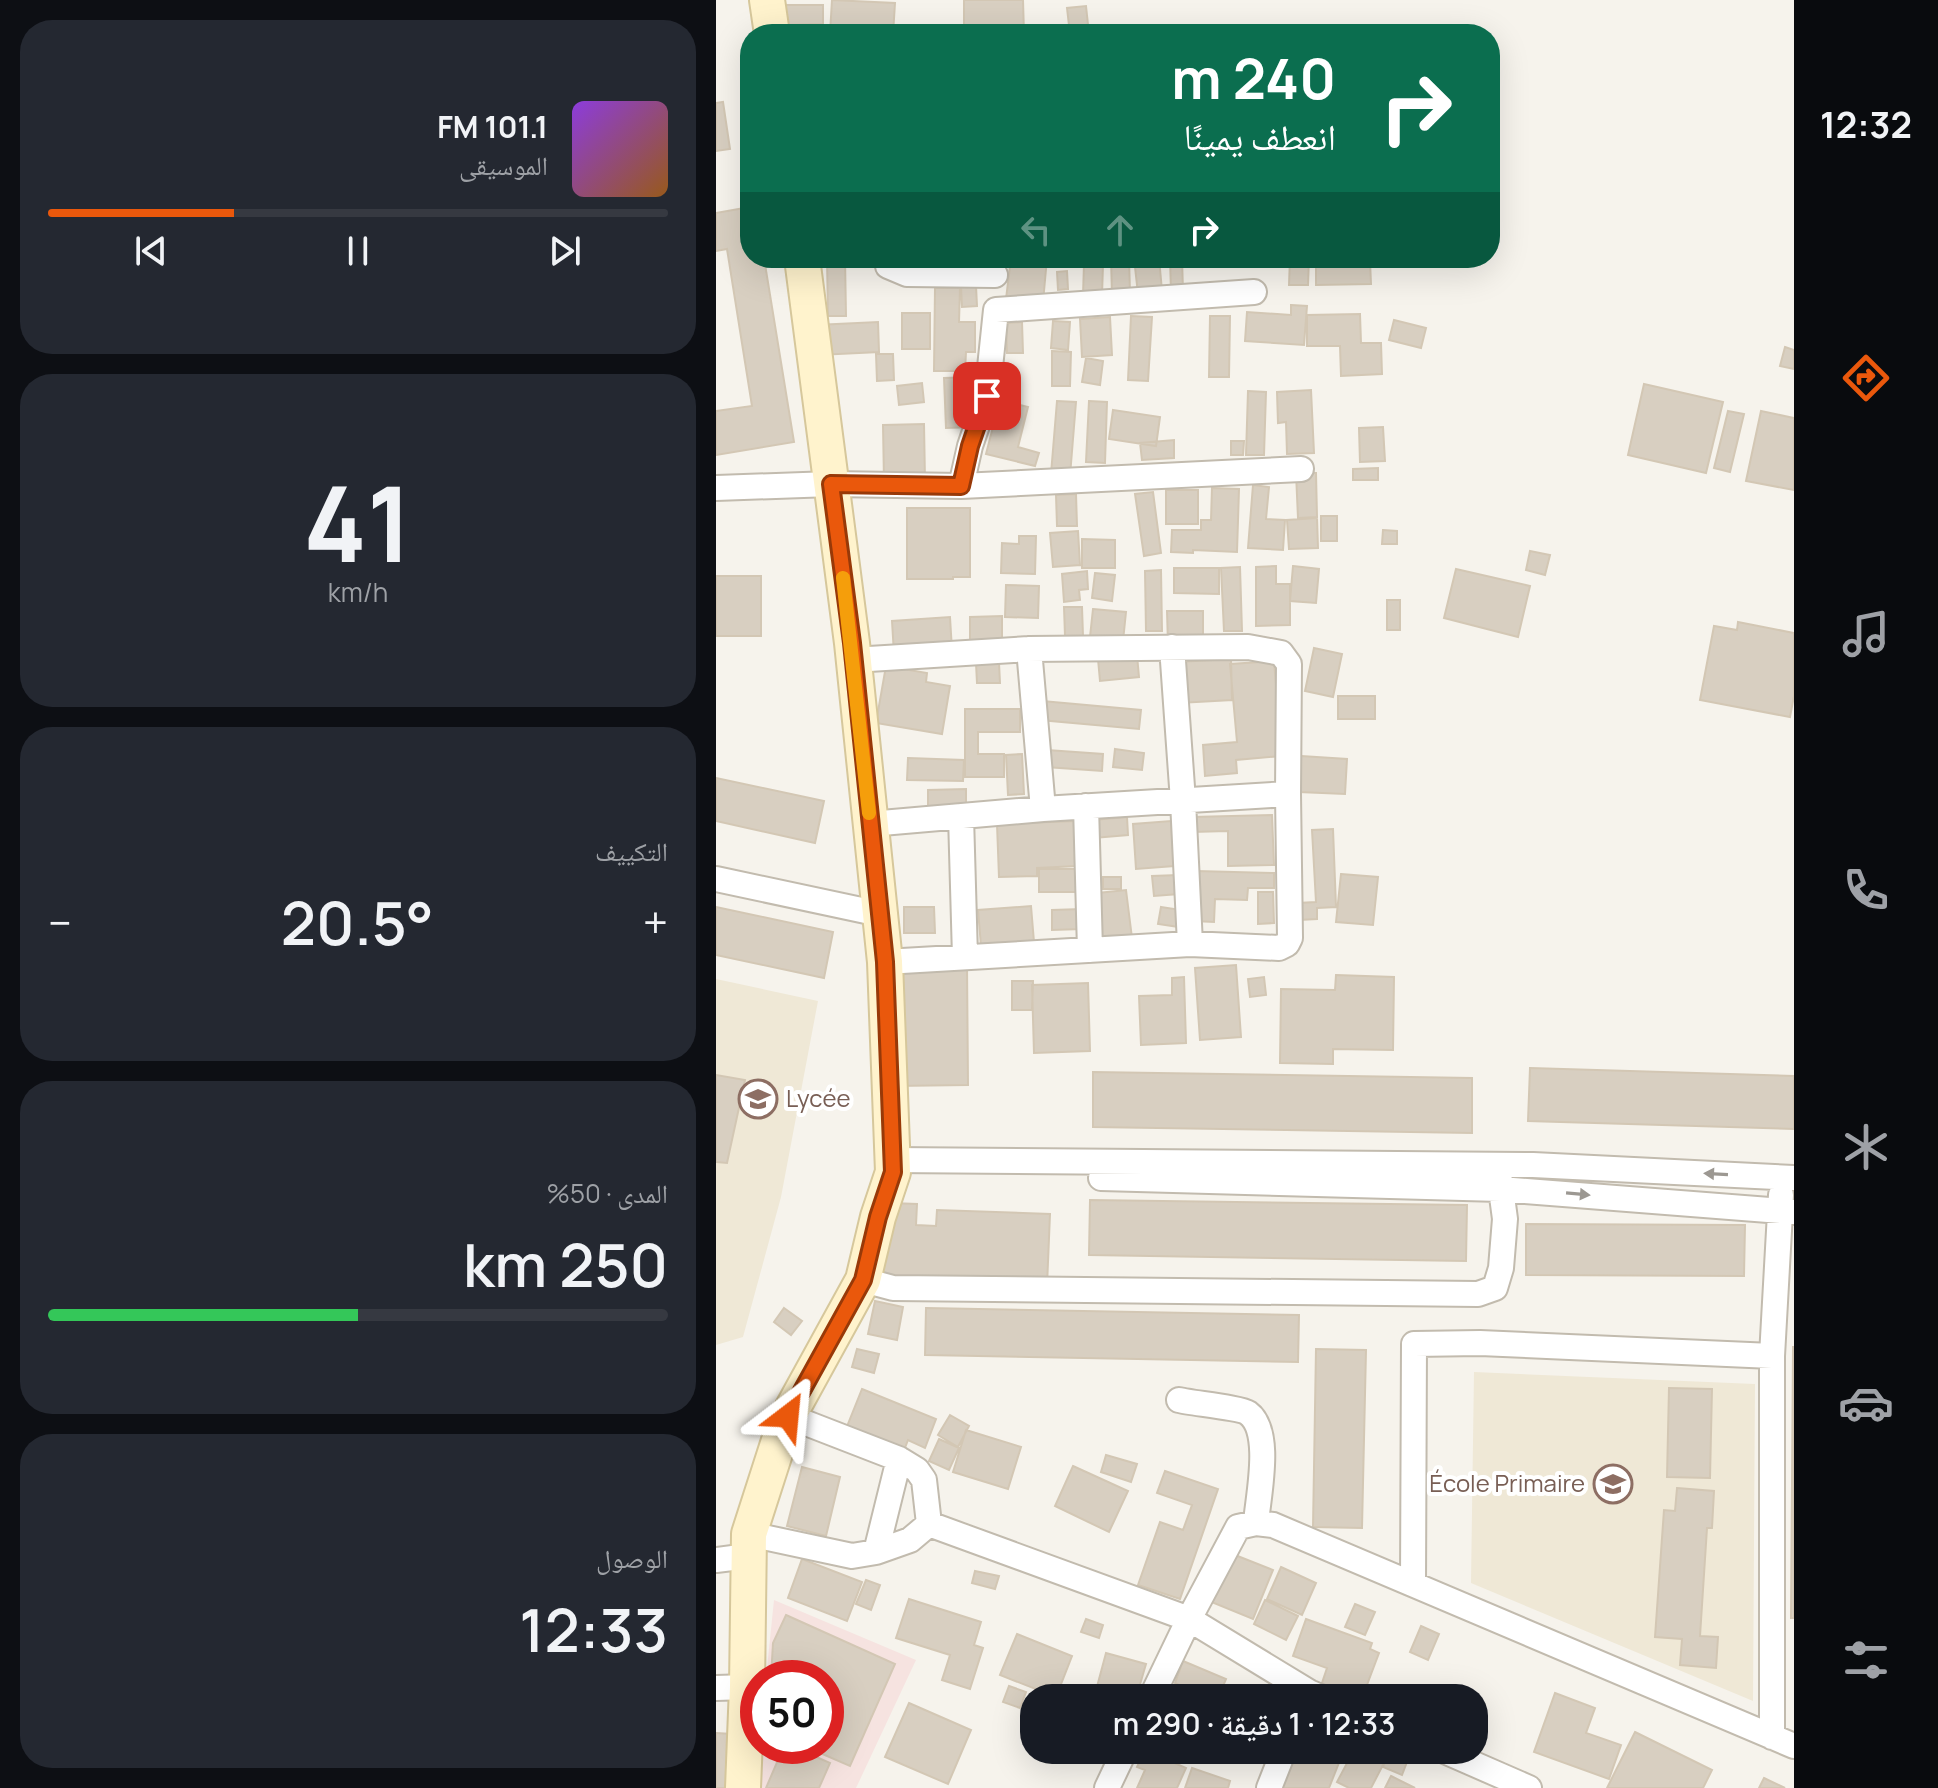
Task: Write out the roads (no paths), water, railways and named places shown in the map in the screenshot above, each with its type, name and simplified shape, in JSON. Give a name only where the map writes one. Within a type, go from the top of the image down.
[{"type":"main road","points":[[767,0],[771,24]]},
{"type":"main road","points":[[743,1788],[732,1688],[738,1550],[785,1422],[863,1280],[892,1166],[885,962],[853,660],[803,268]]},
{"type":"street","points":[[893,268],[907,274],[973,268]]},
{"type":"street","points":[[961,486],[970,446],[987,396],[996,310],[995,268]]},
{"type":"street","points":[[996,310],[1254,292]]},
{"type":"street","points":[[716,488],[831,484],[961,486],[1301,469]]},
{"type":"street","points":[[1172,647],[1190,944]]},
{"type":"street","points":[[853,660],[1029,649],[1248,647],[1281,653],[1289,664],[1290,938],[1287,944],[1279,948],[1190,944],[885,962]]},
{"type":"street","points":[[1029,649],[1043,809]]},
{"type":"street","points":[[870,824],[1043,809],[1288,794]]},
{"type":"street","points":[[1086,806],[1090,950]]},
{"type":"street","points":[[961,816],[965,957]]},
{"type":"street","points":[[716,879],[880,914]]},
{"type":"street","points":[[1158,1684],[1238,1527],[1256,1523],[1273,1525],[1783,1741],[1772,1356],[1788,1177],[1533,1165],[1499,1177]]},
{"type":"street","points":[[892,1166],[1499,1177],[1787,1211]]},
{"type":"street","points":[[863,1280],[893,1288],[1478,1294],[1495,1288],[1501,1268],[1505,1219],[1499,1177]]},
{"type":"street","points":[[1413,1583],[1414,1344],[1480,1343],[1772,1356]]},
{"type":"street","points":[[1179,1400],[1247,1412],[1259,1426],[1263,1444],[1256,1523]]},
{"type":"street","points":[[788,1416],[899,1459],[917,1470],[924,1480],[929,1524]]},
{"type":"street","points":[[876,1552],[899,1459]]},
{"type":"street","points":[[738,1550],[852,1556],[876,1552],[910,1540],[929,1524]]},
{"type":"street","points":[[929,1524],[1189,1619],[1293,1684]]},
{"type":"street","points":[[1107,1788],[1118,1764]]},
{"type":"street","points":[[1269,1788],[1278,1764]]},
{"type":"street","points":[[1474,1764],[1529,1788]]},
{"type":"place","name":"Lycée","points":[[758,1099]]},
{"type":"place","name":"École Primaire","points":[[1613,1484]]}]
